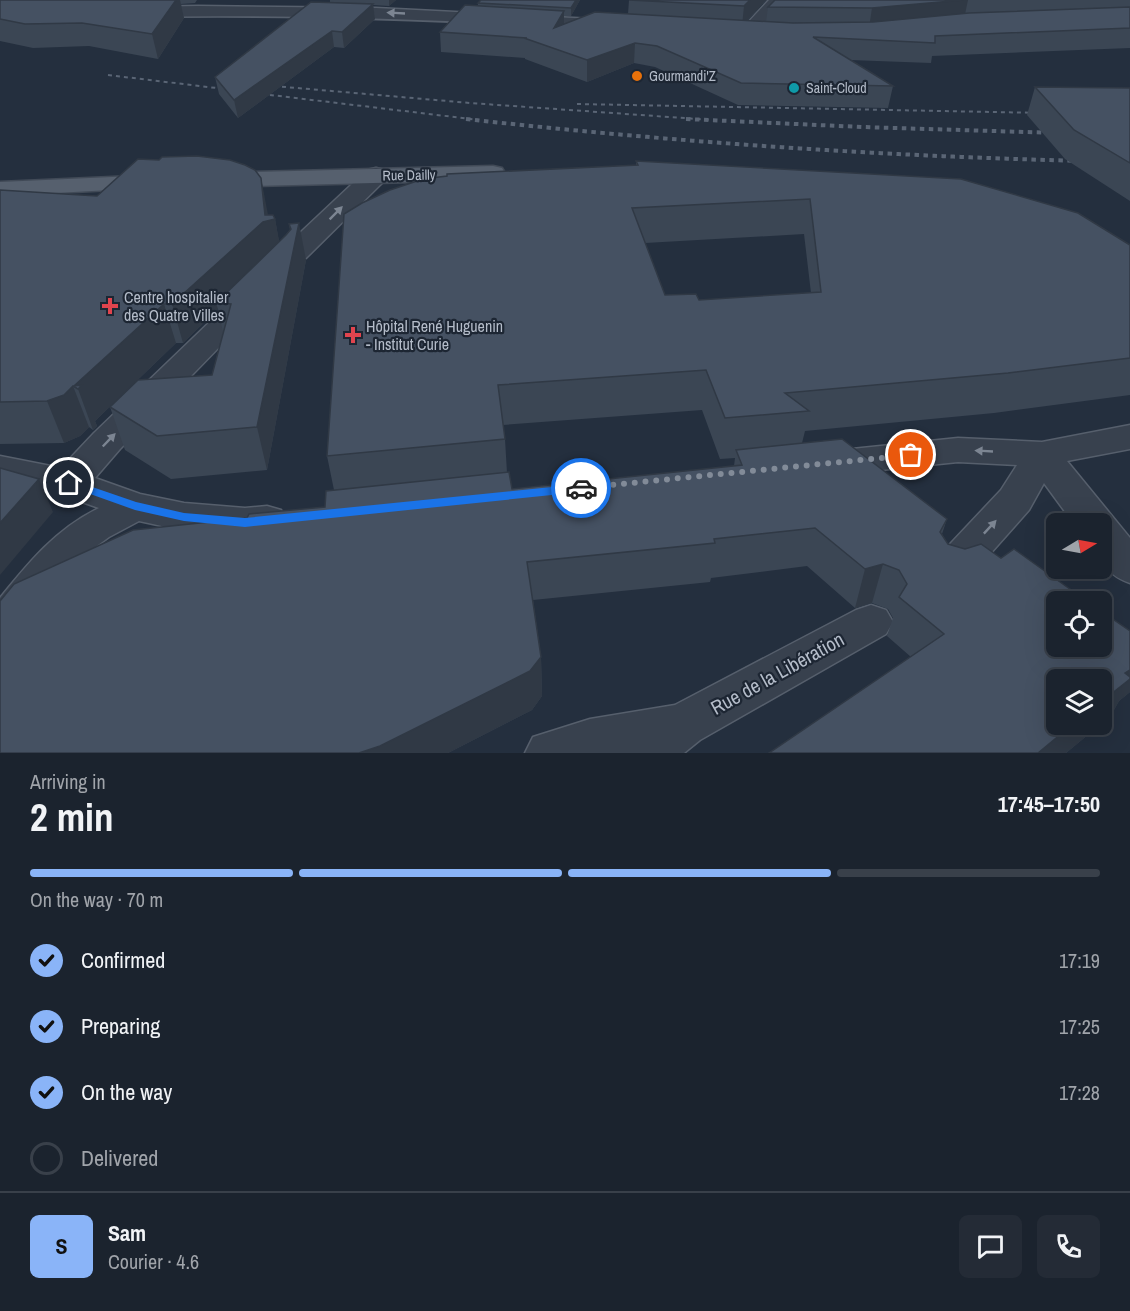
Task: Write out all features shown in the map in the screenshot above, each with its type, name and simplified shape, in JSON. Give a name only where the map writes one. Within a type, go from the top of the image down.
[{"type":"main road","name":"Rue Dailly","points":[[0,189],[376,175],[516,173]]},
{"type":"street","points":[[437,15],[451,0]]},
{"type":"street","points":[[769,34],[739,32],[778,0]]},
{"type":"street","points":[[120,13],[249,9],[337,10],[637,26]]},
{"type":"street","points":[[69,483],[107,441],[376,175]]},
{"type":"street","points":[[793,467],[958,450],[1042,454],[1130,437]]},
{"type":"street","points":[[1042,454],[1088,513]]},
{"type":"street","points":[[951,570],[1015,500],[1042,454]]},
{"type":"street","points":[[0,469],[69,483],[135,506],[184,517],[245,522],[298,517]]},
{"type":"street","points":[[0,630],[57,560],[74,543],[89,531],[135,506]]},
{"type":"street","points":[[1112,544],[1130,567]]},
{"type":"street","name":"Rue de la Libération","points":[[646,753],[683,725],[871,622]]},
{"type":"street","name":"Rue de la Libération","points":[[550,753],[590,741],[683,725]]},
{"type":"building","points":[[0,0],[176,0],[152,34],[82,23],[25,24],[0,19]]},
{"type":"building","points":[[481,0],[576,0],[571,8],[478,3]]},
{"type":"building","points":[[629,0],[750,0],[744,6]]},
{"type":"building","points":[[775,0],[963,0],[872,8],[768,7]]},
{"type":"building","points":[[311,2],[373,4],[342,32],[332,31],[234,100],[215,77]]},
{"type":"building","points":[[465,5],[564,11],[554,28],[595,12],[793,23],[873,22],[969,13],[1130,7],[1130,28],[935,36],[935,43],[813,37],[893,86],[741,83],[657,46],[635,43],[587,60],[524,38],[527,38],[440,32]]},
{"type":"building","points":[[1035,87],[1130,88],[1130,163],[1074,130]]},
{"type":"building","name":"Centre hospitalier des Quatre Villes","points":[[197,156],[230,160],[255,170],[261,178],[265,215],[273,215],[275,219],[263,222],[172,304],[164,304],[74,386],[82,385],[78,389],[73,386],[64,395],[47,401],[0,402],[0,190],[97,196],[138,159],[159,160],[162,157]]},
{"type":"building","points":[[636,161],[961,179],[1078,213],[1130,245],[1130,358],[1008,373],[785,393],[809,411],[725,418],[706,370],[498,385],[505,439],[327,456],[344,214],[390,190],[423,179],[447,176],[447,174],[638,165]],"holes":[[[810,199],[821,292],[699,300],[696,294],[665,295],[632,208]]]},
{"type":"building","points":[[299,223],[257,427],[157,436],[110,407],[138,380],[212,375],[231,304],[216,303],[286,235],[291,229],[289,224]]},
{"type":"building","points":[[842,439],[947,519],[940,532],[948,544],[965,549],[981,544],[1001,558],[1014,549],[1046,572],[1046,579],[1056,579],[1073,591],[1046,591],[1046,657],[1112,657],[1112,619],[1130,631],[1130,670],[1125,673],[1130,679],[1112,693],[1112,669],[1046,669],[1046,735],[1060,735],[1038,753],[769,753],[944,634],[899,597],[907,584],[899,570],[883,564],[865,569],[815,528],[714,539],[715,543],[527,562],[541,657],[530,671],[380,746],[359,753],[0,753],[0,601],[14,584],[133,530],[247,518],[249,514],[325,507],[326,491],[509,472],[512,489],[742,465],[736,450]]},
{"type":"building","points":[[0,468],[39,479],[0,523]]},
{"type":"railway","points":[[108,75],[233,90]]},
{"type":"railway","points":[[274,86],[712,120]]},
{"type":"railway","points":[[254,93],[479,120]]},
{"type":"railway","points":[[577,104],[1045,113]]},
{"type":"railway","points":[[466,119],[621,135],[775,147],[930,156],[1085,161]]},
{"type":"railway","points":[[686,119],[1058,133]]},
{"type":"way so far","points":[[581,488],[911,455]]},
{"type":"place","name":"Gourmandi'Z","points":[[637,76]]},
{"type":"place","name":"Saint-Cloud","points":[[794,88]]},
{"type":"place","name":"Centre hospitalier des Quatre Villes","points":[[110,306]]},
{"type":"place","name":"Hôpital René Huguenin - Institut Curie","points":[[353,335]]},
{"type":"route","points":[[69,483],[135,506],[184,517],[245,522],[581,488]]}]
